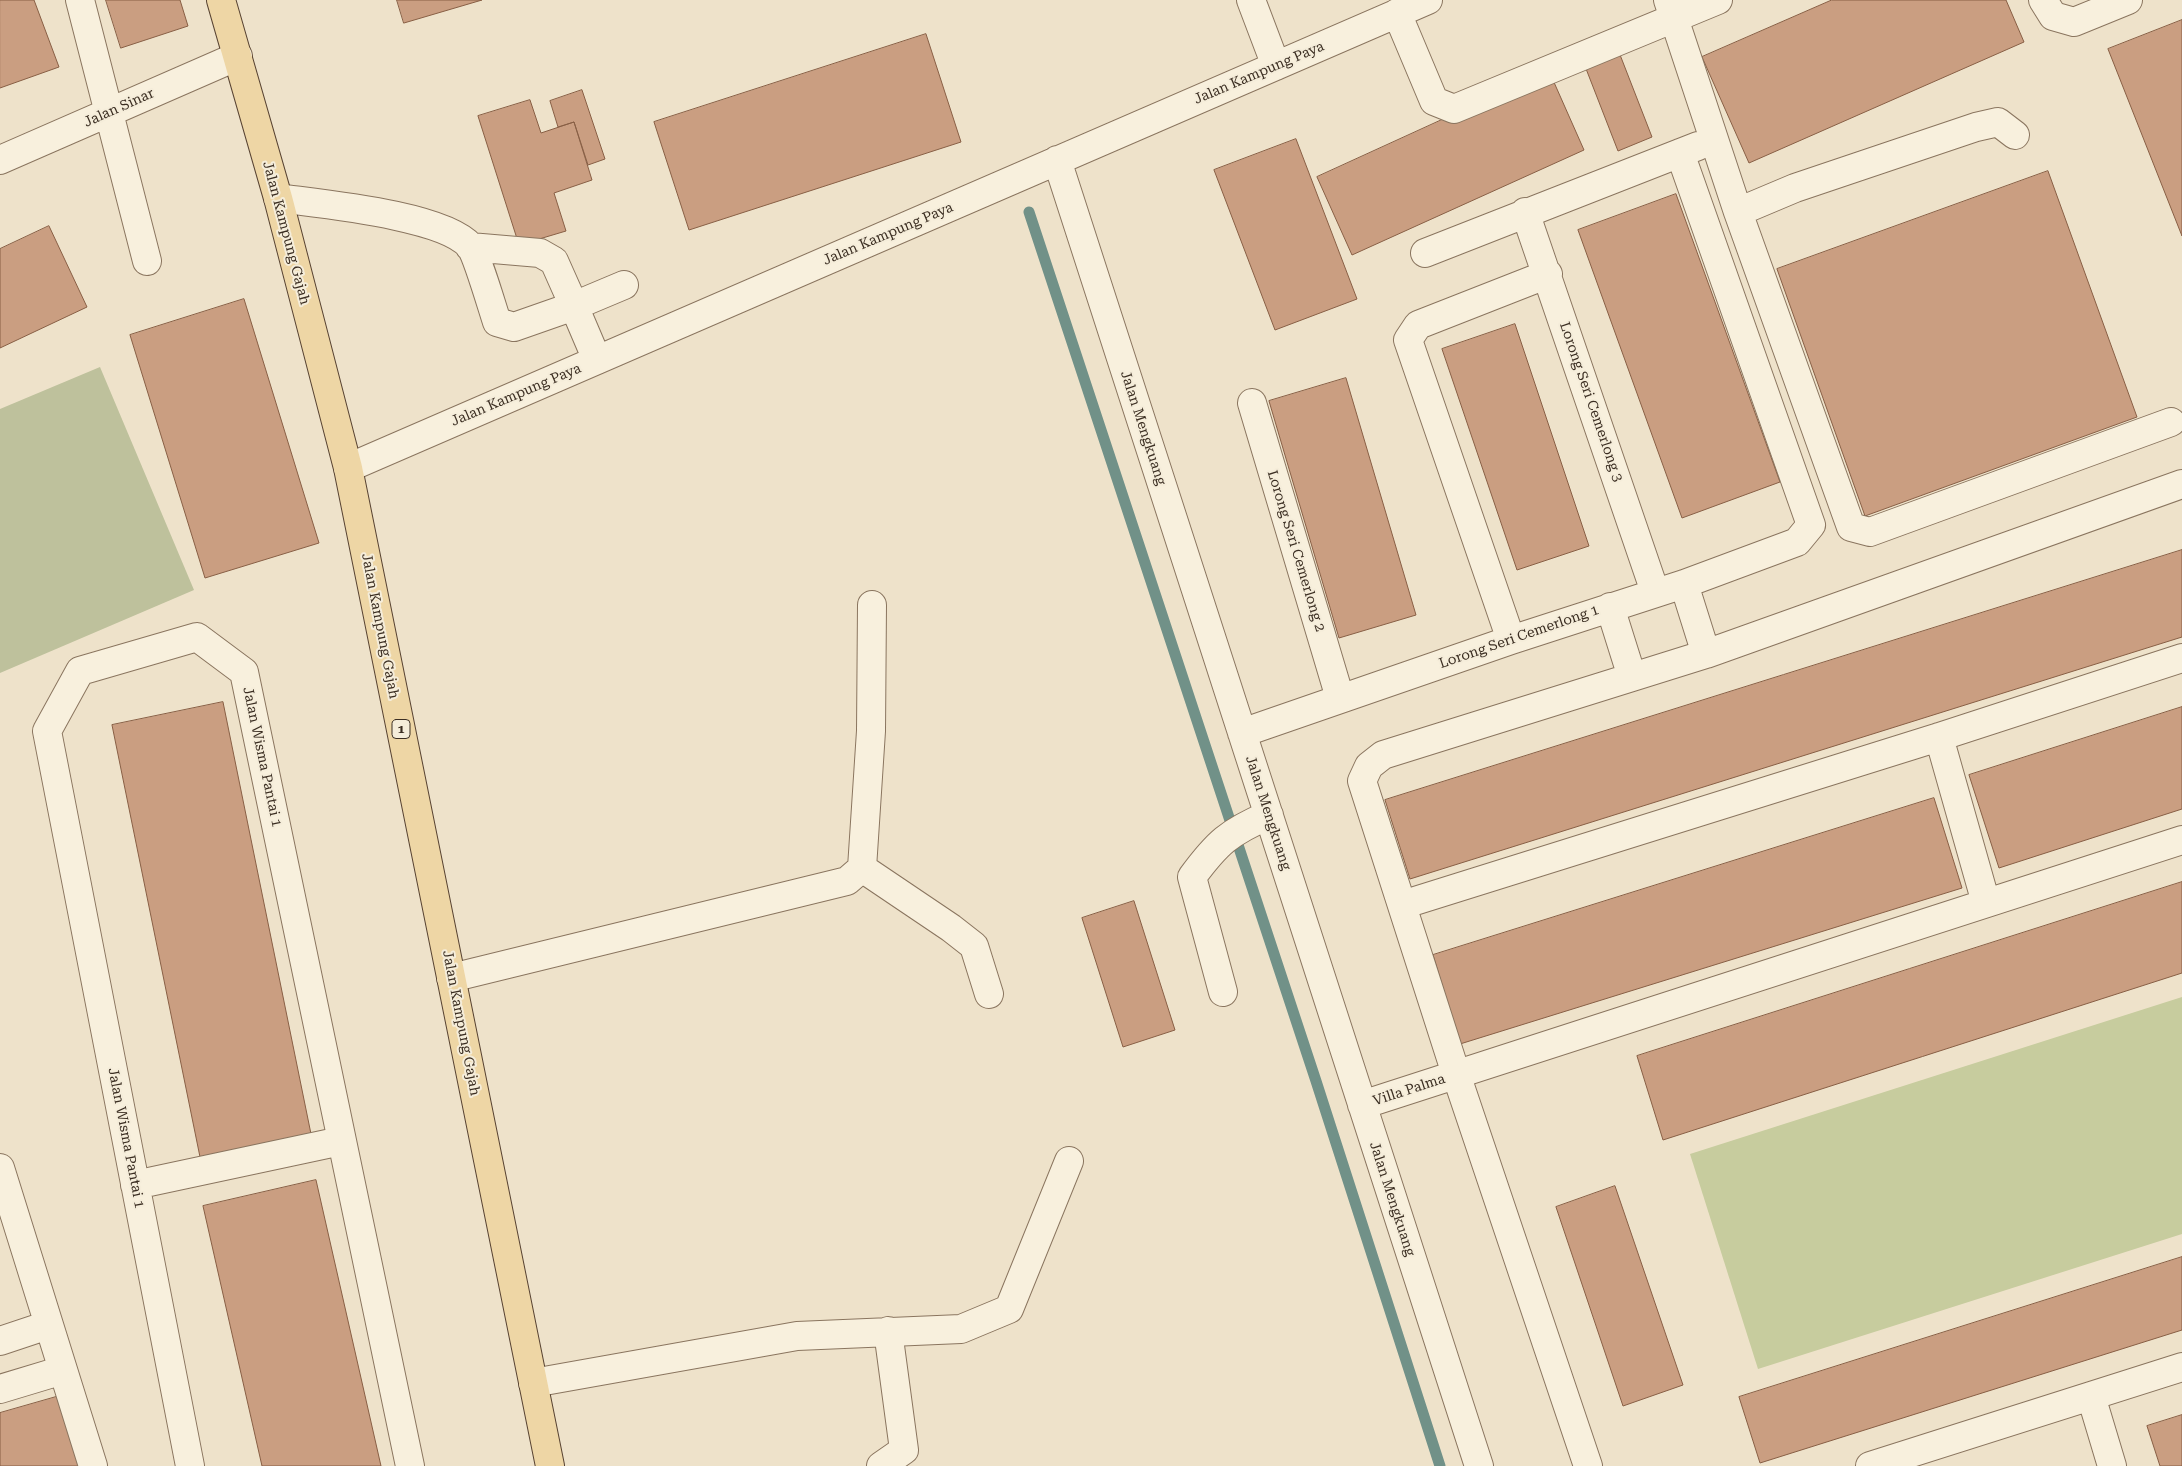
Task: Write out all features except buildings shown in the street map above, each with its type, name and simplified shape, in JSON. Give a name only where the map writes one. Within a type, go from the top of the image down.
[{"type":"main road","name":"Jalan Kampung Gajah","points":[[221,0],[278,198],[348,468],[550,1466]]},
{"type":"street","points":[[80,0],[147,261]]},
{"type":"street","points":[[1251,0],[1276,66]]},
{"type":"street","name":"Jalan Kampung Paya","points":[[348,468],[1428,0]]},
{"type":"street","points":[[1397,13],[1434,101],[1454,109],[1672,10],[1718,0]]},
{"type":"street","points":[[2048,8],[2074,22],[2128,0]]},
{"type":"street","points":[[1672,10],[1716,139],[1738,212],[1851,527],[1870,532],[2170,422]]},
{"type":"street","name":"Jalan Sinar","points":[[0,160],[238,56]]},
{"type":"street","points":[[1738,212],[1795,188],[1976,127],[1998,122],[2015,135]]},
{"type":"street","points":[[1425,253],[1525,212],[1716,139]]},
{"type":"street","name":"Lorong Seri Cemerlong 1","points":[[1242,733],[1511,640],[1684,584],[1797,542],[1811,525],[1680,153]]},
{"type":"street","name":"Jalan Mengkuang","points":[[1057,160],[1479,1466]]},
{"type":"street","points":[[278,198],[397,215],[454,234],[470,247],[497,322],[514,327],[574,306],[624,285]]},
{"type":"street","name":"Lorong Seri Cemerlong 3","points":[[1525,212],[1548,274],[1656,592]]},
{"type":"street","points":[[470,247],[540,253],[554,261],[597,360]]},
{"type":"street","points":[[1511,640],[1408,340],[1418,325],[1548,274]]},
{"type":"street","name":"Lorong Seri Cemerlong 2","points":[[1252,403],[1340,698]]},
{"type":"street","points":[[1588,1466],[1456,1074],[1362,781],[1369,766],[1383,755],[1706,654],[2182,484]]},
{"type":"street","points":[[1684,584],[1706,654]]},
{"type":"street","points":[[452,978],[847,881],[862,868],[871,731],[872,605]]},
{"type":"street","points":[[1610,607],[1632,677]]},
{"type":"street","name":"Jalan Wisma Pantai 1","points":[[190,1466],[47,731],[80,671],[196,637],[244,672],[410,1466]]},
{"type":"street","points":[[1402,905],[1939,737],[2182,658]]},
{"type":"street","points":[[1939,737],[1986,903]]},
{"type":"street","points":[[1223,992],[1192,877],[1229,836],[1268,815]]},
{"type":"street","name":"Villa Palma","points":[[1362,1105],[2182,840]]},
{"type":"street","points":[[862,868],[951,928],[974,946],[989,994]]},
{"type":"street","points":[[135,1185],[341,1141]]},
{"type":"street","points":[[533,1383],[797,1336],[961,1329],[1009,1309],[1068,1161]]},
{"type":"street","points":[[0,1168],[93,1466]]},
{"type":"street","points":[[0,1341],[48,1325]]},
{"type":"street","points":[[881,1466],[904,1450],[888,1332]]},
{"type":"street","points":[[1870,1466],[2182,1366]]},
{"type":"street","points":[[0,1389],[63,1370]]},
{"type":"street","points":[[2091,1396],[2112,1466]]},
{"type":"green space","points":[[100,367],[194,590],[0,673],[0,409]]},
{"type":"green space","points":[[2182,997],[2182,1234],[1758,1369],[1690,1154]]},
{"type":"waterway","points":[[1029,212],[1316,1081],[1440,1466]]}]
